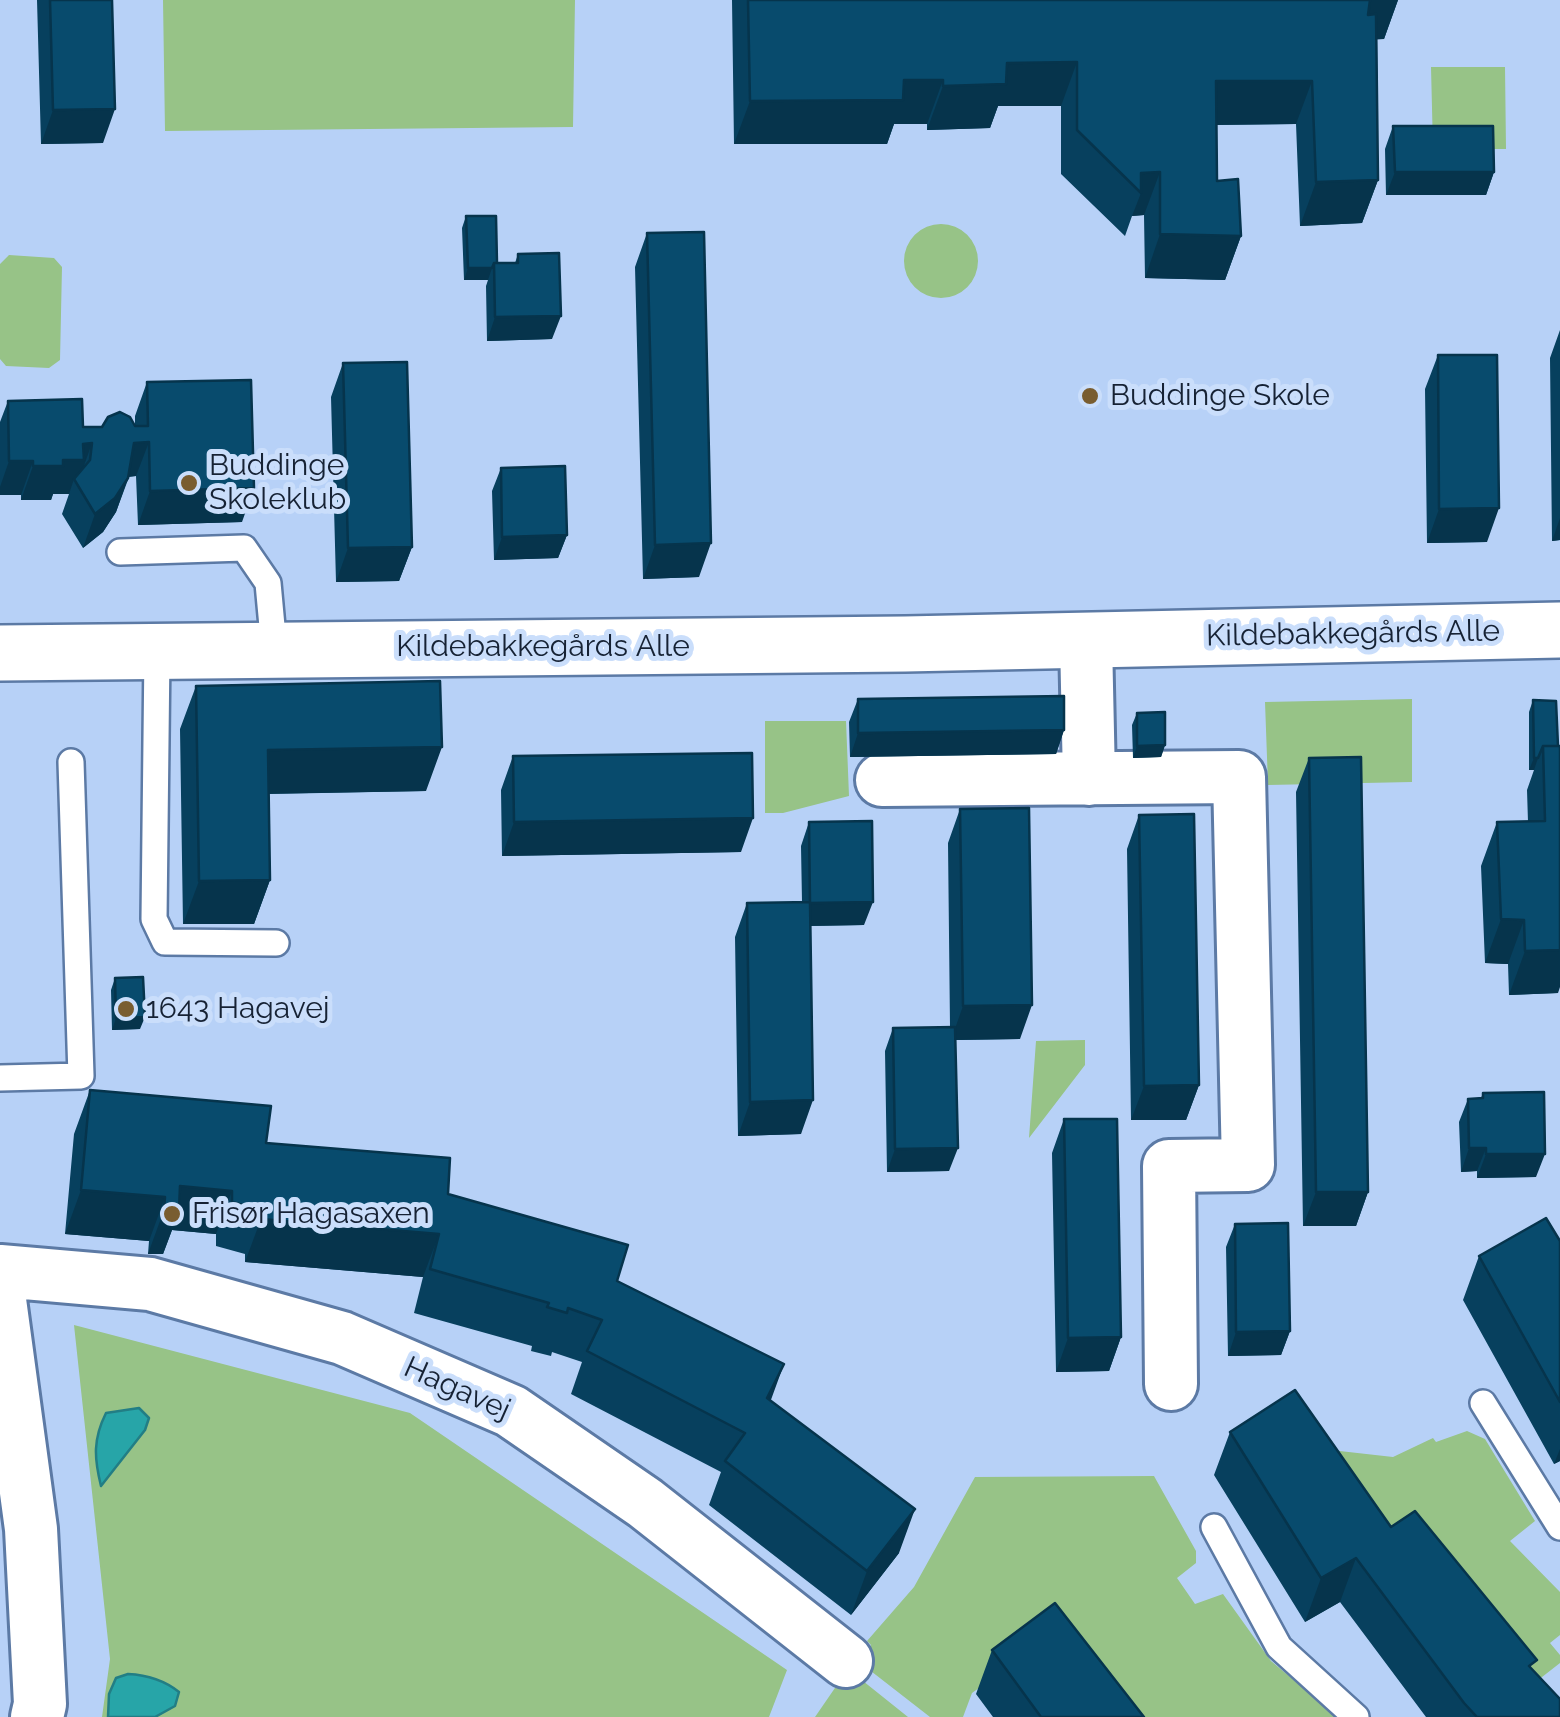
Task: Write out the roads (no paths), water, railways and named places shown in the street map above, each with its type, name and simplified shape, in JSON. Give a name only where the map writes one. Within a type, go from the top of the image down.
[{"type":"street","name":"Kildebakkegårds Alle","points":[[0,653],[1086,640],[1560,630]]},
{"type":"street","points":[[1086,640],[1089,778]]},
{"type":"street","points":[[882,780],[1239,777],[1248,1165],[1169,1166],[1171,1384]]},
{"type":"street","name":"Hagavej","points":[[0,1271],[150,1284],[342,1338],[511,1411],[645,1503],[846,1662]]},
{"type":"street","points":[[0,1300],[15,1528],[40,1704],[37,1717]]},
{"type":"lane","points":[[120,552],[244,548],[268,583],[274,648]]},
{"type":"lane","points":[[157,650],[154,918],[165,942],[276,943]]},
{"type":"lane","points":[[0,1078],[81,1076],[70,762]]},
{"type":"lane","points":[[1482,1403],[1560,1527]]},
{"type":"lane","points":[[1214,1527],[1279,1646],[1356,1717]]},
{"type":"place","name":"Buddinge Skole","points":[[1090,396]]},
{"type":"place","name":"Buddinge Skoleklub","points":[[189,483]]},
{"type":"place","name":"1643 Hagavej","points":[[126,1009]]},
{"type":"place","name":"Frisør Hagasaxen","points":[[172,1214]]}]
